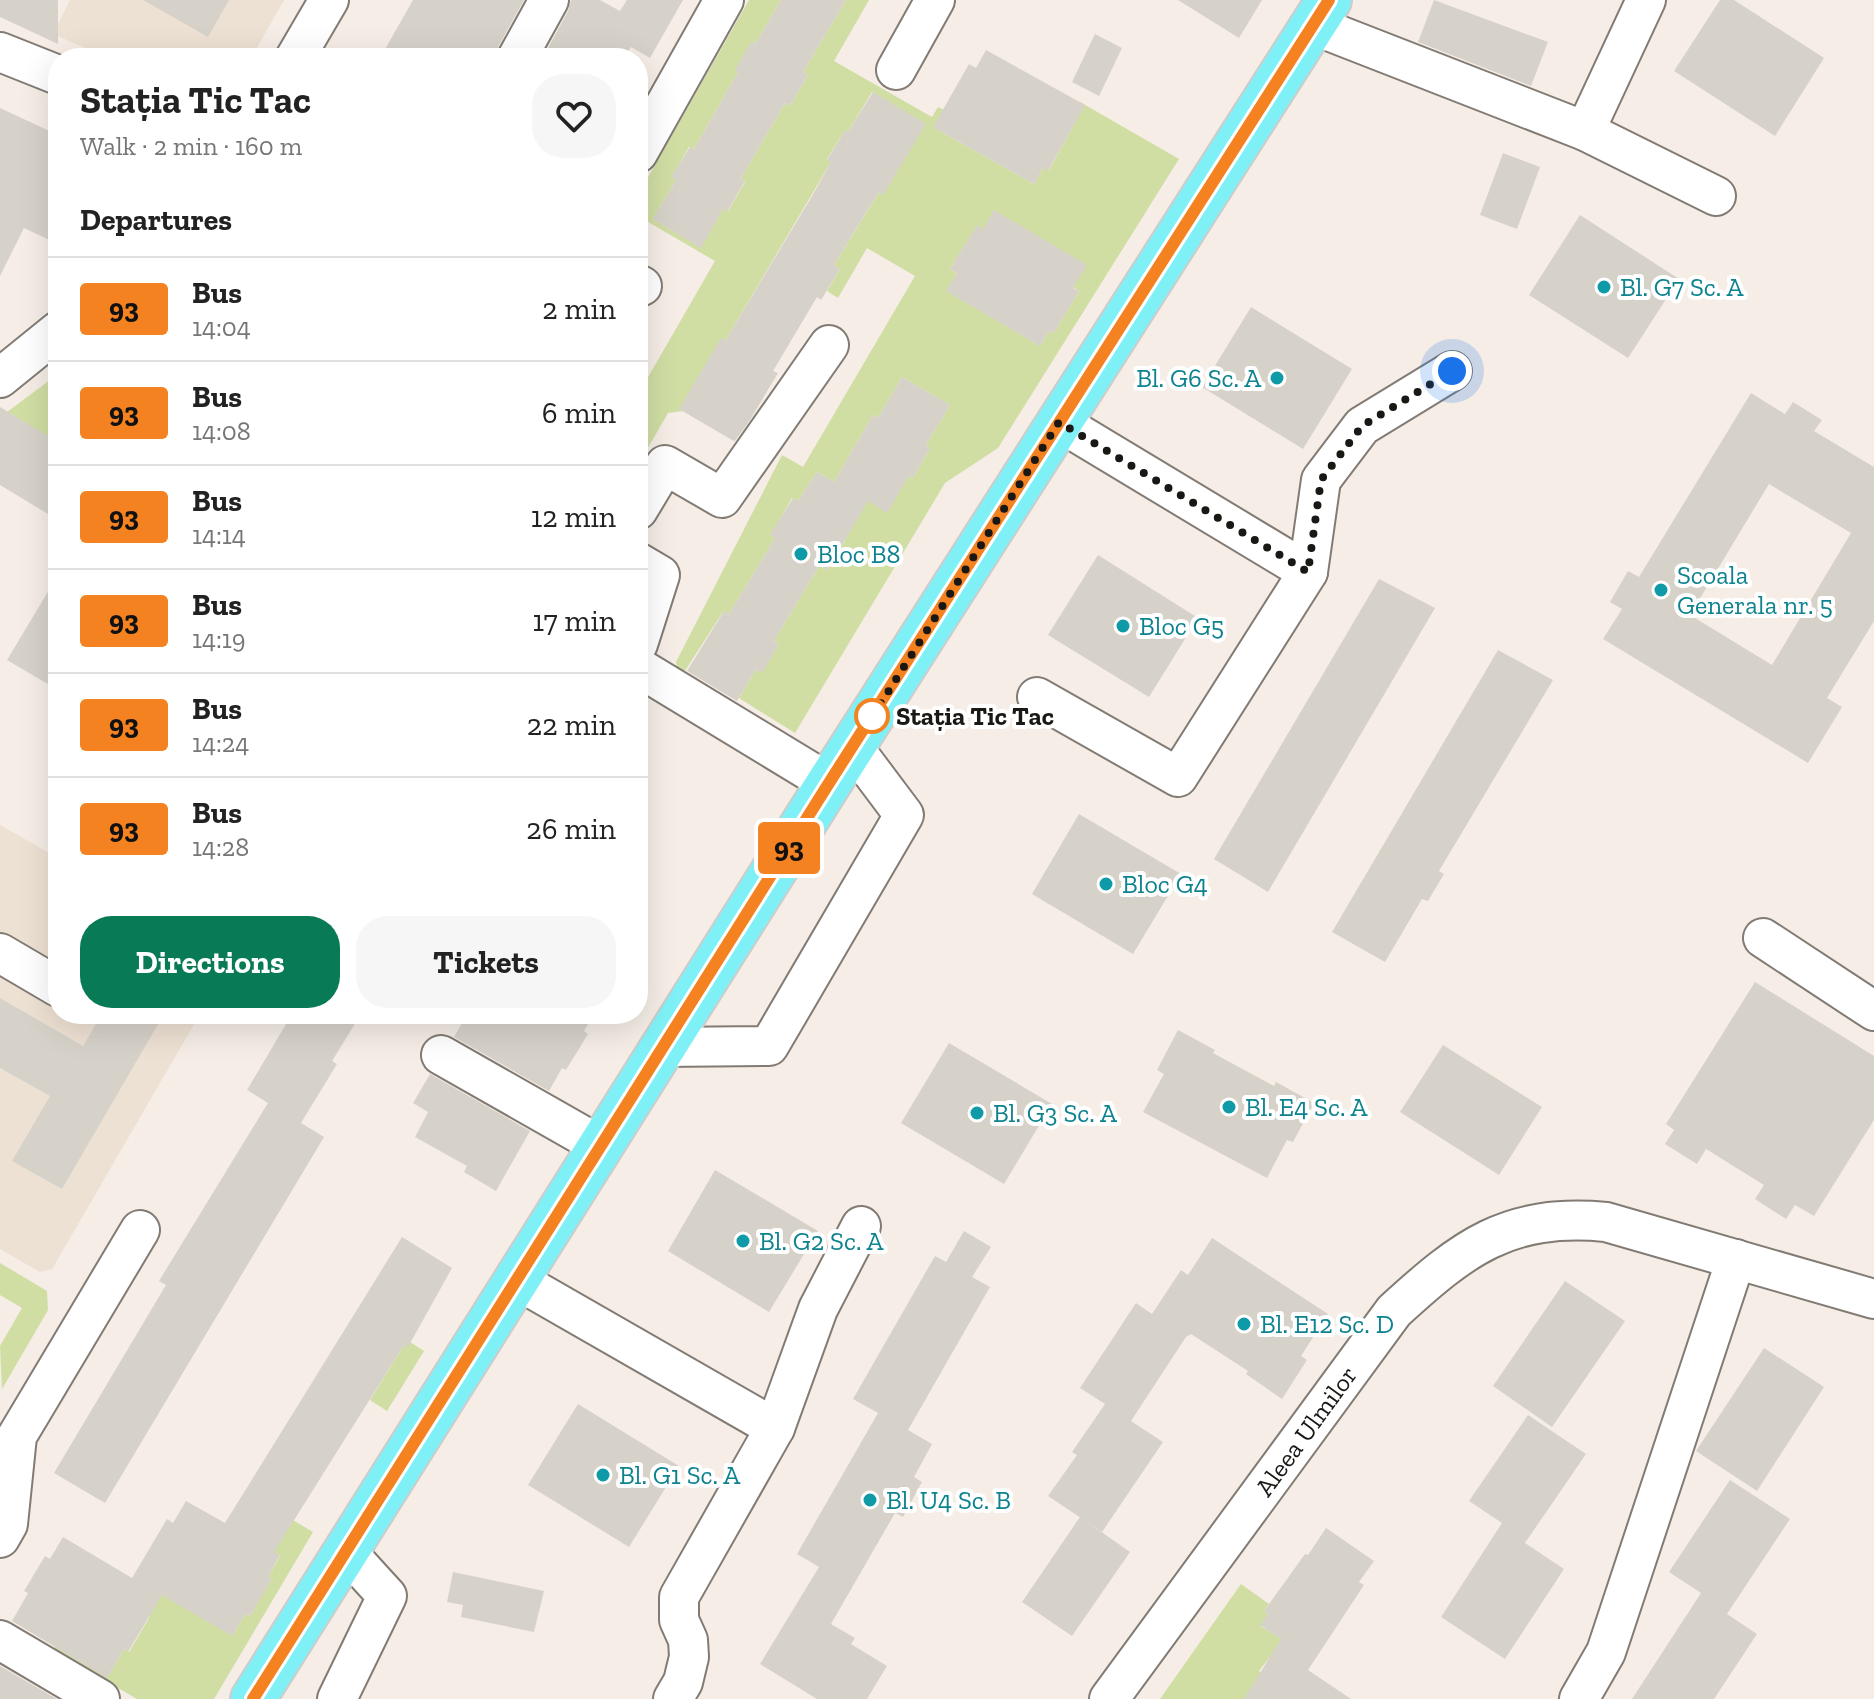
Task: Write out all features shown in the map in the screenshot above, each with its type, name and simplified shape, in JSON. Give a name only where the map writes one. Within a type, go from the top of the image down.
[{"type":"main road","points":[[253,1699],[829,783],[1321,13]]},
{"type":"street","points":[[301,48],[329,0]]},
{"type":"street","points":[[523,48],[549,0]]},
{"type":"street","points":[[648,135],[724,0]]},
{"type":"street","points":[[896,70],[935,0]]},
{"type":"street","points":[[1585,131],[1646,0]]},
{"type":"street","points":[[1321,13],[1585,131],[1716,196]]},
{"type":"street","points":[[0,52],[48,71]]},
{"type":"street","points":[[0,378],[48,339]]},
{"type":"street","points":[[648,493],[665,465],[722,498],[829,345]]},
{"type":"street","points":[[1037,697],[1178,777],[1308,572],[1321,480],[1362,426],[1452,371]]},
{"type":"street","points":[[1059,422],[1308,572]]},
{"type":"street","points":[[648,568],[660,575],[648,613]]},
{"type":"street","points":[[648,673],[829,783]]},
{"type":"street","points":[[663,1047],[769,1046],[904,815],[853,747]]},
{"type":"street","points":[[1763,938],[1874,1011]]},
{"type":"street","points":[[0,953],[48,981]]},
{"type":"street","points":[[441,1055],[601,1146]]},
{"type":"street","name":"Aleea Ulmilor","points":[[1109,1699],[1394,1311],[1440,1269],[1480,1241],[1509,1230],[1573,1219],[1606,1222],[1874,1299]]},
{"type":"street","points":[[673,1699],[683,1682],[689,1657],[688,1640],[679,1620],[679,1597],[775,1428],[818,1309],[861,1226]]},
{"type":"street","points":[[0,1538],[8,1524],[17,1436],[140,1230]]},
{"type":"street","points":[[1579,1699],[1606,1652],[1736,1259]]},
{"type":"street","points":[[517,1280],[775,1428]]},
{"type":"street","points":[[337,1699],[387,1596],[346,1551]]},
{"type":"street","points":[[0,1640],[100,1699]]},
{"type":"shaded area","points":[[70,0],[284,0],[257,48],[85,48],[53,34]]},
{"type":"shaded area","points":[[0,825],[48,852],[48,1024],[194,1024],[52,1269],[40,1272],[0,1249]]},
{"type":"green space","points":[[749,0],[781,0],[755,44],[751,42],[738,72],[694,149],[689,147],[672,177],[676,180],[653,219],[701,247],[723,209],[728,211],[745,182],[741,178],[785,103],[790,106],[808,75],[803,72],[846,0],[869,0],[834,61],[932,117],[938,107],[950,113],[940,131],[1034,184],[1043,168],[1049,170],[1072,128],[1080,102],[1179,159],[998,448],[945,483],[795,733],[739,698],[756,669],[761,672],[779,644],[774,641],[819,566],[827,570],[844,542],[860,496],[887,512],[909,476],[913,478],[930,448],[926,445],[950,405],[902,377],[878,418],[873,415],[834,482],[817,472],[798,501],[792,498],[771,535],[775,538],[729,614],[723,612],[679,680],[676,662],[782,455],[803,467],[915,276],[867,248],[838,298],[827,291],[840,269],[834,265],[924,127],[920,121],[872,92],[827,159],[831,162],[725,341],[721,339],[683,411],[668,413],[648,448],[648,377],[715,261],[648,222],[648,177]],"holes":[[[977,226],[1079,291],[1054,333],[1049,331],[1040,346],[947,291],[957,273],[950,269]]]},
{"type":"green space","points":[[48,381],[48,436],[7,412]]},
{"type":"green space","points":[[0,1263],[47,1291],[48,1310],[2,1389],[0,1346],[22,1308],[0,1295]]},
{"type":"green space","points":[[410,1342],[424,1351],[387,1411],[370,1400],[404,1345]]},
{"type":"green space","points":[[258,1499],[313,1532],[214,1699],[137,1699],[53,1650],[59,1640],[110,1673],[124,1649],[129,1652],[149,1618],[156,1592],[163,1596],[166,1593],[232,1636],[245,1614],[250,1616],[280,1556],[252,1539]]},
{"type":"green space","points":[[1241,1584],[1269,1604],[1264,1611],[1268,1614],[1261,1626],[1283,1640],[1259,1671],[1261,1673],[1246,1699],[1160,1699]]},
{"type":"building","points":[[0,0],[58,0],[58,44],[0,17]]},
{"type":"building","points":[[143,0],[229,0],[208,37]]},
{"type":"building","points":[[413,0],[524,0],[498,48],[386,48]]},
{"type":"building","points":[[571,0],[600,0],[620,11],[627,0],[683,0],[650,58],[648,48],[548,48]]},
{"type":"building","points":[[781,0],[846,0],[803,72],[808,75],[790,106],[785,103],[741,178],[745,181],[727,212],[723,209],[701,248],[653,219],[676,180],[671,177],[690,147],[694,149],[738,72],[735,70],[751,42],[755,44]]},
{"type":"building","points":[[1178,0],[1262,0],[1239,38]]},
{"type":"building","points":[[1434,0],[1548,42],[1531,86],[1418,42]]},
{"type":"building","points":[[1720,0],[1734,0],[1824,58],[1775,136],[1674,71]]},
{"type":"building","points":[[1095,34],[1122,48],[1099,96],[1072,82]]},
{"type":"building","points":[[986,50],[1085,105],[1048,171],[1043,168],[1034,184],[933,127],[969,64],[976,68]]},
{"type":"building","points":[[873,92],[926,124],[883,195],[879,192],[834,265],[840,269],[821,300],[817,297],[773,371],[778,373],[750,420],[735,441],[732,440],[679,409],[721,338],[725,341],[812,196],[831,162],[827,160],[845,130],[848,132]]},
{"type":"building","points":[[0,108],[48,130],[48,239],[24,228],[0,276]]},
{"type":"building","points":[[1503,153],[1540,167],[1517,229],[1480,215]]},
{"type":"building","points":[[994,210],[1087,265],[1073,288],[1079,291],[1054,333],[1049,331],[1040,346],[946,291],[957,273],[950,269],[977,225],[983,229]]},
{"type":"building","name":"Bl. G7 Sc. A","points":[[1580,215],[1679,279],[1628,358],[1529,295]]},
{"type":"building","name":"Bl. G6 Sc. A","points":[[1251,307],[1352,369],[1303,449],[1202,387]]},
{"type":"building","name":"Bloc B8","points":[[902,377],[950,405],[926,445],[930,448],[913,478],[909,476],[887,513],[868,501],[827,570],[819,566],[774,641],[779,644],[762,673],[756,669],[737,701],[687,671],[724,611],[729,614],[775,538],[770,535],[793,498],[798,501],[817,472],[834,482],[873,415],[878,418]]},
{"type":"building","name":"Scoala Generala nr. 5","points":[[1751,393],[1785,414],[1793,402],[1822,420],[1814,431],[1874,467],[1874,621],[1827,698],[1842,707],[1808,763],[1603,639],[1622,609],[1610,602],[1628,571],[1639,577]],"holes":[[[1769,484],[1851,533],[1772,665],[1690,615]]]},
{"type":"building","points":[[0,407],[48,436],[48,514],[0,485]]},
{"type":"building","name":"Bloc G5","points":[[1098,555],[1198,618],[1149,697],[1048,635]]},
{"type":"building","points":[[1379,579],[1435,608],[1268,892],[1214,859]]},
{"type":"building","points":[[48,592],[48,684],[7,660]]},
{"type":"building","points":[[1498,650],[1553,680],[1439,871],[1444,874],[1428,901],[1422,899],[1385,962],[1332,932]]},
{"type":"building","name":"Bloc G4","points":[[1079,814],[1181,874],[1133,954],[1032,894]]},
{"type":"building","points":[[1755,982],[1874,1056],[1874,1120],[1814,1216],[1795,1205],[1786,1219],[1755,1199],[1764,1185],[1706,1149],[1697,1164],[1665,1144],[1674,1130],[1666,1124]]},
{"type":"building","points":[[0,998],[83,1046],[96,1024],[158,1024],[62,1189],[12,1161],[50,1096],[0,1068]]},
{"type":"building","points":[[286,1024],[355,1024],[332,1061],[337,1064],[301,1123],[324,1137],[105,1503],[54,1473],[166,1285],[159,1281],[268,1103],[247,1090]]},
{"type":"building","points":[[461,1024],[588,1024],[584,1031],[588,1034],[549,1091],[454,1037]]},
{"type":"building","name":"Bl. E4 Sc. A","points":[[1178,1030],[1274,1086],[1276,1082],[1314,1103],[1293,1142],[1287,1140],[1267,1178],[1143,1112],[1164,1074],[1157,1070]]},
{"type":"building","name":"Bl. G3 Sc. A","points":[[949,1043],[1052,1104],[1004,1184],[901,1123]]},
{"type":"building","points":[[1443,1045],[1542,1107],[1499,1175],[1400,1112]]},
{"type":"building","points":[[430,1074],[530,1131],[496,1191],[464,1172],[467,1166],[415,1137],[428,1112],[413,1103]]},
{"type":"building","name":"Bl. G2 Sc. A","points":[[715,1170],[818,1231],[769,1312],[668,1251]]},
{"type":"building","points":[[964,1231],[991,1247],[972,1277],[990,1287],[908,1430],[932,1444],[914,1477],[922,1482],[903,1517],[895,1513],[831,1624],[855,1638],[851,1644],[887,1666],[867,1699],[817,1699],[760,1664],[819,1567],[797,1554],[878,1413],[853,1399],[935,1256],[946,1262]]},
{"type":"building","points":[[402,1237],[452,1268],[408,1347],[404,1345],[274,1552],[280,1555],[268,1577],[272,1579],[250,1616],[245,1614],[232,1636],[162,1595],[128,1652],[124,1649],[107,1678],[12,1621],[28,1593],[24,1591],[45,1556],[50,1559],[63,1537],[132,1578],[167,1519],[173,1523],[186,1501],[225,1523]]},
{"type":"building","points":[[1212,1238],[1328,1314],[1301,1356],[1307,1360],[1282,1399],[1246,1374],[1248,1371],[1191,1334],[1186,1337],[1131,1421],[1163,1442],[1102,1532],[1048,1496],[1077,1455],[1072,1452],[1105,1404],[1080,1388],[1136,1303],[1152,1314],[1181,1270],[1188,1275]]},
{"type":"building","points":[[1565,1281],[1625,1321],[1552,1427],[1493,1386]]},
{"type":"building","points":[[1764,1348],[1824,1387],[1757,1491],[1696,1451]]},
{"type":"building","name":"Bl. G1 Sc. A","points":[[578,1404],[679,1466],[629,1547],[528,1485]]},
{"type":"building","points":[[1528,1415],[1586,1454],[1525,1543],[1564,1569],[1505,1659],[1441,1617],[1502,1523],[1469,1501]]},
{"type":"building","points":[[1730,1480],[1790,1519],[1727,1614],[1757,1634],[1714,1699],[1632,1699],[1701,1593],[1669,1572]]},
{"type":"building","points":[[1080,1517],[1130,1552],[1072,1636],[1022,1602]]},
{"type":"building","points":[[1326,1528],[1374,1561],[1359,1582],[1364,1585],[1308,1670],[1351,1699],[1244,1699],[1281,1639],[1260,1625],[1268,1614],[1264,1611]]},
{"type":"building","points":[[453,1572],[544,1591],[534,1632],[461,1617],[463,1605],[447,1602]]},
{"type":"building","points":[[0,1666],[57,1699],[0,1699]]},
{"type":"bus line","name":"93","points":[[253,1699],[829,783],[1329,0]]},
{"type":"place","name":"Bl. G7 Sc. A","points":[[1604,287]]},
{"type":"place","name":"Bl. G6 Sc. A","points":[[1277,378]]},
{"type":"place","name":"Bloc B8","points":[[801,554]]},
{"type":"place","name":"Scoala Generala nr. 5","points":[[1661,590]]},
{"type":"place","name":"Bloc G5","points":[[1123,626]]},
{"type":"place","name":"Stația Tic Tac","points":[[872,716]]},
{"type":"place","name":"Bloc G4","points":[[1106,884]]},
{"type":"place","name":"Bl. E4 Sc. A","points":[[1229,1107]]},
{"type":"place","name":"Bl. G3 Sc. A","points":[[977,1113]]},
{"type":"place","name":"Bl. G2 Sc. A","points":[[743,1241]]},
{"type":"place","name":"Bl. E12 Sc. D","points":[[1244,1324]]},
{"type":"place","name":"Bl. G1 Sc. A","points":[[603,1475]]},
{"type":"place","name":"Bl. U4 Sc. B","points":[[870,1500]]},
{"type":"route","points":[[872,716],[869,722],[1059,422],[1308,572],[1321,480],[1362,426],[1452,371]]}]
